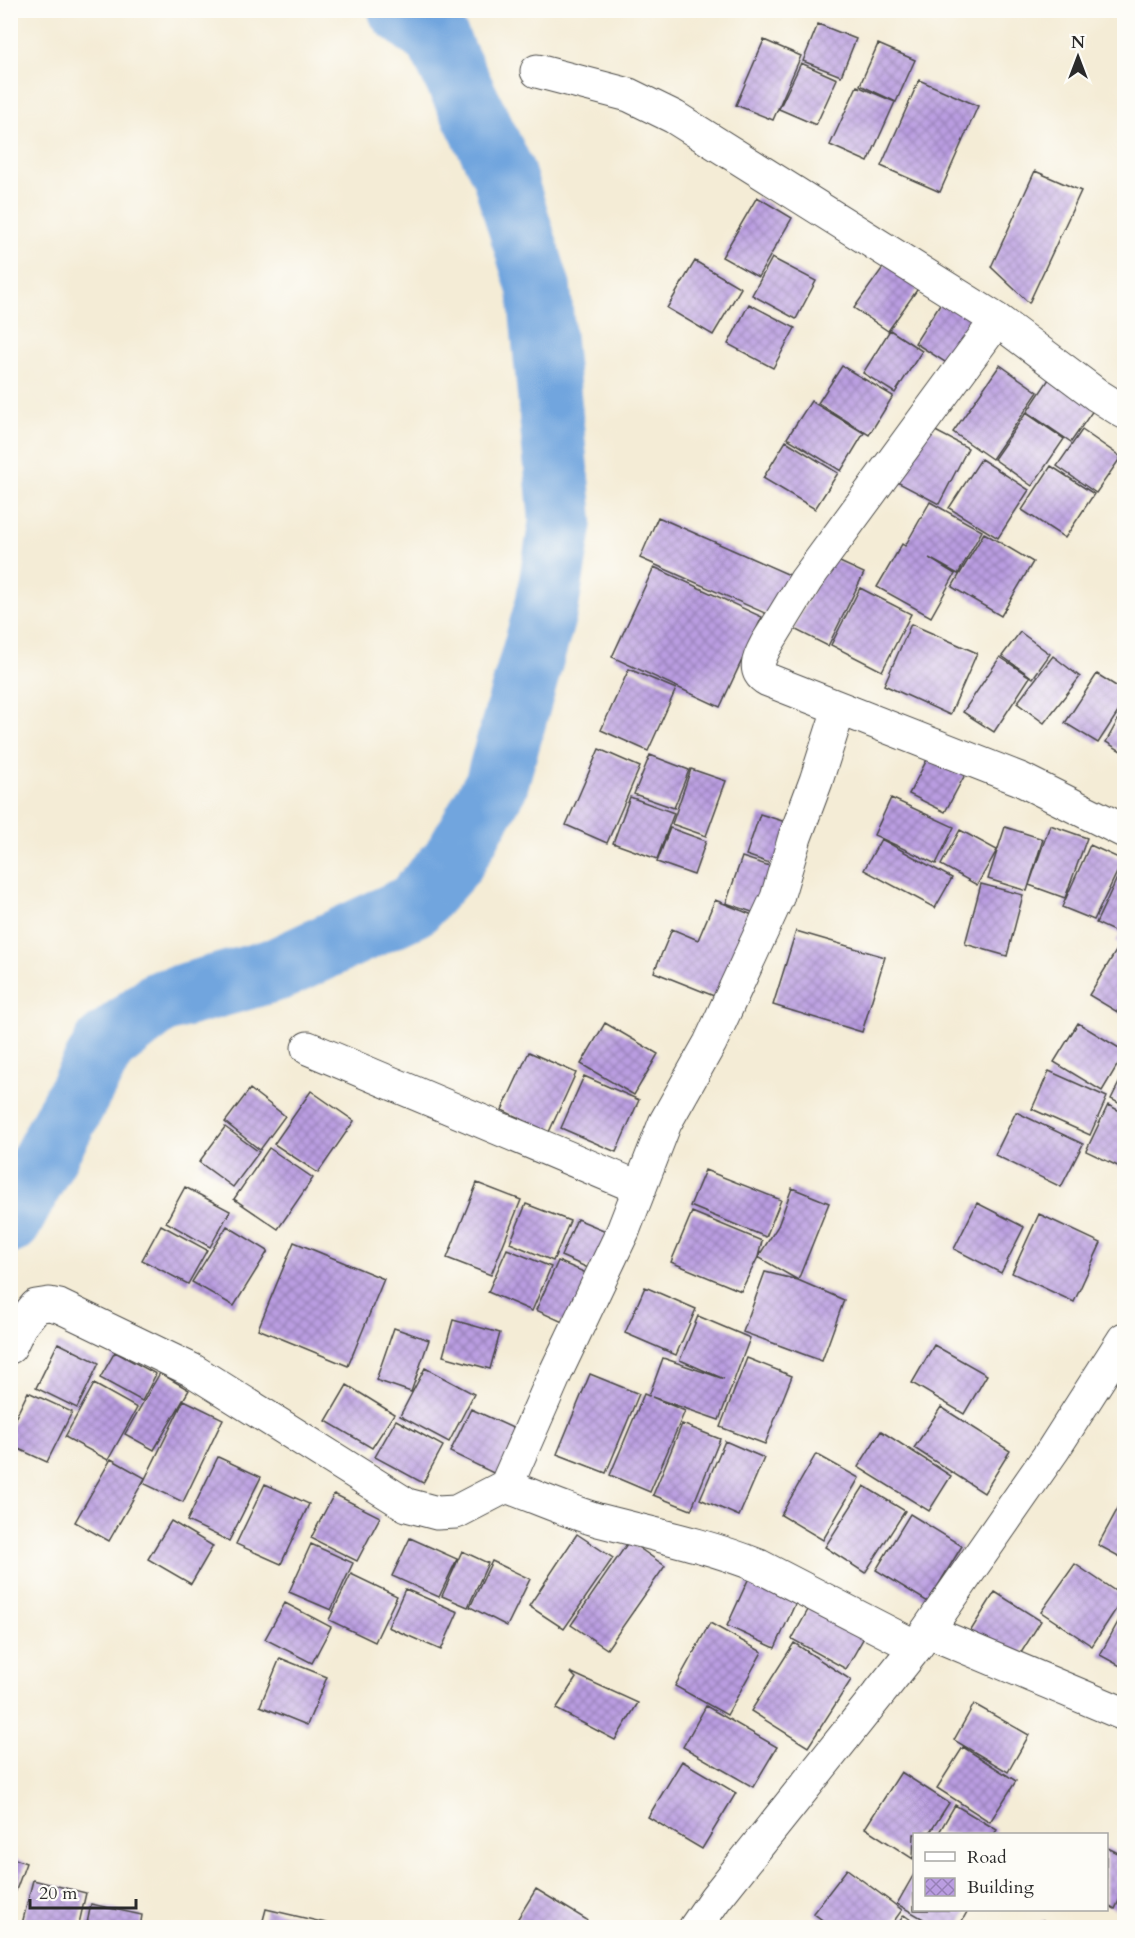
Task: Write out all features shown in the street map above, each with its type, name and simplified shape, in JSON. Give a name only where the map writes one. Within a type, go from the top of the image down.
[{"type":"street","points":[[537,71],[629,94],[674,117],[997,320],[1097,395],[1125,412]]},
{"type":"street","points":[[997,320],[806,580],[761,654],[760,676],[1020,779],[1125,831]]},
{"type":"street","points":[[10,1347],[20,1326],[36,1306],[49,1304],[59,1306],[192,1370],[407,1506],[437,1513],[456,1512],[506,1486],[556,1372],[623,1231],[664,1123],[710,1043],[777,898],[795,837],[839,709]]},
{"type":"street","points":[[308,1048],[640,1188]]},
{"type":"street","points":[[695,1928],[715,1899],[921,1639],[1053,1449],[1125,1339]]},
{"type":"street","points":[[506,1486],[595,1519],[734,1556],[921,1639],[1125,1714]]},
{"type":"building","points":[[818,24],[856,39],[841,76],[803,61]]},
{"type":"building","points":[[764,40],[801,56],[773,120],[736,105]]},
{"type":"building","points":[[878,44],[915,60],[896,102],[860,85]]},
{"type":"building","points":[[801,63],[837,79],[816,125],[779,109]]},
{"type":"building","points":[[919,80],[978,106],[940,192],[881,166]]},
{"type":"building","points":[[857,86],[895,102],[868,162],[830,145]]},
{"type":"building","points":[[1035,171],[1081,191],[1029,303],[991,267]]},
{"type":"building","points":[[757,197],[792,218],[758,277],[722,257]]},
{"type":"building","points":[[772,258],[816,281],[796,319],[752,295]]},
{"type":"building","points":[[889,259],[922,283],[888,331],[854,308]]},
{"type":"building","points":[[695,261],[741,288],[713,335],[667,308]]},
{"type":"building","points":[[947,293],[988,317],[956,369],[915,343]]},
{"type":"building","points":[[749,304],[795,328],[773,368],[728,344]]},
{"type":"building","points":[[890,330],[922,351],[895,393],[863,373]]},
{"type":"building","points":[[1000,365],[1038,392],[992,459],[953,432]]},
{"type":"building","points":[[842,366],[893,396],[869,435],[818,403]]},
{"type":"building","points":[[1051,376],[1096,406],[1071,442],[1027,412]]},
{"type":"building","points":[[811,401],[864,433],[841,471],[787,438]]},
{"type":"building","points":[[1026,413],[1064,439],[1032,486],[994,459]]},
{"type":"building","points":[[924,425],[968,448],[939,504],[895,481]]},
{"type":"building","points":[[1082,430],[1121,457],[1096,493],[1057,466]]},
{"type":"building","points":[[786,441],[838,473],[815,509],[763,478]]},
{"type":"building","points":[[981,459],[1029,490],[998,538],[949,508]]},
{"type":"building","points":[[1051,466],[1094,494],[1065,538],[1022,510]]},
{"type":"building","points":[[930,502],[982,531],[958,574],[929,558],[955,574],[931,617],[877,587],[902,544],[905,546]]},
{"type":"building","points":[[658,517],[794,577],[776,618],[640,558]]},
{"type":"building","points":[[984,533],[1033,562],[1001,616],[952,587]]},
{"type":"building","points":[[829,557],[864,573],[828,646],[794,629]]},
{"type":"building","points":[[654,567],[762,617],[720,707],[612,657]]},
{"type":"building","points":[[860,588],[911,614],[882,671],[831,645]]},
{"type":"building","points":[[911,624],[977,653],[950,715],[884,685]]},
{"type":"building","points":[[1020,632],[1050,654],[1033,678],[1002,656]]},
{"type":"building","points":[[1053,656],[1080,677],[1044,723],[1017,703]]},
{"type":"building","points":[[1000,657],[1030,677],[994,732],[963,712]]},
{"type":"building","points":[[629,669],[676,689],[648,751],[601,730]]},
{"type":"building","points":[[1097,674],[1124,691],[1124,703],[1098,743],[1065,723]]},
{"type":"building","points":[[1124,709],[1124,753],[1106,742]]},
{"type":"building","points":[[599,749],[640,767],[607,843],[566,825]]},
{"type":"building","points":[[932,750],[968,769],[945,812],[909,794]]},
{"type":"building","points":[[650,755],[689,770],[674,808],[634,794]]},
{"type":"building","points":[[691,769],[726,781],[706,836],[672,824]]},
{"type":"building","points":[[630,797],[674,813],[657,859],[613,843]]},
{"type":"building","points":[[891,798],[954,827],[936,864],[874,835]]},
{"type":"building","points":[[760,814],[808,829],[793,871],[746,855]]},
{"type":"building","points":[[1050,825],[1087,838],[1065,898],[1029,885]]},
{"type":"building","points":[[1005,827],[1043,839],[1027,891],[988,879]]},
{"type":"building","points":[[670,828],[706,841],[694,875],[657,862]]},
{"type":"building","points":[[960,830],[997,850],[977,885],[941,865]]},
{"type":"building","points":[[881,839],[952,878],[935,908],[864,870]]},
{"type":"building","points":[[1090,845],[1123,860],[1094,920],[1062,907]]},
{"type":"building","points":[[742,857],[794,874],[778,921],[726,903]]},
{"type":"building","points":[[1120,872],[1124,874],[1124,925],[1120,934],[1096,923]]},
{"type":"building","points":[[981,884],[1023,895],[1007,956],[965,944]]},
{"type":"building","points":[[715,900],[765,920],[729,1002],[654,972],[672,929],[698,940]]},
{"type":"building","points":[[1124,930],[1124,947],[1116,941]]},
{"type":"building","points":[[796,931],[885,957],[862,1032],[773,1005]]},
{"type":"building","points":[[1116,951],[1124,956],[1124,1016],[1089,995]]},
{"type":"building","points":[[605,1023],[658,1054],[634,1095],[581,1064]]},
{"type":"building","points":[[1078,1023],[1124,1051],[1102,1091],[1054,1062]]},
{"type":"building","points":[[529,1052],[576,1073],[549,1132],[502,1110]]},
{"type":"building","points":[[1049,1071],[1107,1097],[1090,1135],[1032,1109]]},
{"type":"building","points":[[1124,1073],[1124,1106],[1111,1099]]},
{"type":"building","points":[[584,1076],[639,1100],[616,1152],[561,1128]]},
{"type":"building","points":[[250,1089],[285,1116],[260,1150],[225,1122]]},
{"type":"building","points":[[311,1091],[354,1121],[318,1173],[274,1144]]},
{"type":"building","points":[[1108,1105],[1124,1113],[1124,1169],[1086,1151]]},
{"type":"building","points":[[1016,1112],[1083,1144],[1061,1187],[995,1155]]},
{"type":"building","points":[[225,1127],[259,1152],[233,1187],[199,1162]]},
{"type":"building","points":[[269,1148],[313,1178],[278,1229],[234,1199]]},
{"type":"building","points":[[705,1170],[781,1200],[766,1237],[690,1206]]},
{"type":"building","points":[[477,1183],[521,1200],[491,1275],[447,1258]]},
{"type":"building","points":[[185,1187],[230,1211],[210,1247],[166,1222]]},
{"type":"building","points":[[792,1188],[829,1203],[798,1280],[758,1257],[778,1226]]},
{"type":"building","points":[[977,1203],[1024,1227],[1001,1273],[954,1249]]},
{"type":"building","points":[[526,1204],[570,1221],[553,1261],[510,1243]]},
{"type":"building","points":[[692,1212],[762,1241],[758,1257],[741,1291],[671,1262]]},
{"type":"building","points":[[1039,1214],[1101,1243],[1074,1302],[1012,1273]]},
{"type":"building","points":[[577,1219],[630,1241],[613,1279],[561,1256]]},
{"type":"building","points":[[161,1225],[207,1250],[188,1284],[142,1260]]},
{"type":"building","points":[[227,1226],[268,1251],[234,1306],[192,1282]]},
{"type":"building","points":[[294,1242],[384,1279],[348,1366],[258,1329]]},
{"type":"building","points":[[507,1249],[551,1267],[532,1311],[488,1292]]},
{"type":"building","points":[[558,1261],[612,1284],[589,1334],[536,1310]]},
{"type":"building","points":[[765,1272],[798,1280],[844,1300],[822,1361],[743,1332]]},
{"type":"building","points":[[645,1287],[696,1309],[676,1355],[625,1333]]},
{"type":"building","points":[[698,1316],[750,1338],[719,1420],[652,1397],[685,1411],[650,1492],[610,1475],[644,1394],[649,1396],[663,1358],[724,1379],[680,1360]]},
{"type":"building","points":[[453,1320],[500,1333],[490,1369],[443,1356]]},
{"type":"building","points":[[394,1328],[429,1340],[411,1392],[376,1380]]},
{"type":"building","points":[[58,1343],[99,1363],[77,1408],[36,1388]]},
{"type":"building","points":[[934,1345],[987,1375],[964,1414],[912,1383]]},
{"type":"building","points":[[115,1352],[156,1374],[142,1401],[100,1378]]},
{"type":"building","points":[[747,1358],[792,1376],[765,1444],[720,1427]]},
{"type":"building","points":[[425,1368],[474,1394],[449,1442],[400,1416]]},
{"type":"building","points":[[160,1373],[189,1390],[154,1450],[125,1434]]},
{"type":"building","points":[[590,1374],[639,1394],[606,1473],[557,1454]]},
{"type":"building","points":[[94,1384],[137,1408],[108,1460],[65,1437]]},
{"type":"building","points":[[347,1385],[394,1414],[372,1448],[326,1421]]},
{"type":"building","points":[[28,1392],[72,1412],[47,1462],[10,1445],[10,1429]]},
{"type":"building","points":[[184,1400],[223,1419],[183,1502],[143,1483]]},
{"type":"building","points":[[941,1407],[1010,1451],[984,1493],[914,1448]]},
{"type":"building","points":[[471,1409],[537,1439],[516,1484],[450,1452]]},
{"type":"building","points":[[396,1420],[443,1446],[423,1483],[375,1457]]},
{"type":"building","points":[[682,1424],[720,1439],[691,1510],[653,1495]]},
{"type":"building","points":[[881,1431],[951,1476],[929,1511],[858,1467]]},
{"type":"building","points":[[725,1441],[764,1458],[739,1516],[700,1499]]},
{"type":"building","points":[[816,1454],[859,1478],[823,1540],[781,1515]]},
{"type":"building","points":[[218,1457],[261,1477],[229,1541],[187,1521]]},
{"type":"building","points":[[111,1459],[145,1478],[109,1541],[75,1522]]},
{"type":"building","points":[[265,1484],[309,1504],[281,1564],[236,1544]]},
{"type":"building","points":[[864,1486],[905,1511],[865,1573],[825,1547]]},
{"type":"building","points":[[334,1494],[380,1517],[357,1561],[311,1538]]},
{"type":"building","points":[[1124,1500],[1124,1559],[1098,1545]]},
{"type":"building","points":[[910,1514],[962,1546],[928,1602],[876,1570]]},
{"type":"building","points":[[171,1521],[213,1546],[191,1584],[148,1559]]},
{"type":"building","points":[[577,1534],[613,1558],[564,1629],[529,1606]]},
{"type":"building","points":[[410,1538],[457,1559],[439,1597],[392,1576]]},
{"type":"building","points":[[629,1541],[665,1566],[607,1649],[571,1625]]},
{"type":"building","points":[[311,1544],[353,1563],[331,1610],[289,1592]]},
{"type":"building","points":[[462,1551],[488,1563],[468,1607],[442,1596]]},
{"type":"building","points":[[492,1561],[530,1579],[507,1626],[470,1607]]},
{"type":"building","points":[[1075,1564],[1124,1597],[1092,1646],[1041,1612]]},
{"type":"building","points":[[753,1569],[801,1591],[775,1648],[727,1626]]},
{"type":"building","points":[[351,1574],[397,1596],[375,1642],[329,1620]]},
{"type":"building","points":[[405,1589],[458,1612],[441,1650],[388,1627]]},
{"type":"building","points":[[995,1592],[1041,1621],[1014,1664],[968,1635]]},
{"type":"building","points":[[813,1601],[867,1632],[846,1669],[792,1639]]},
{"type":"building","points":[[285,1603],[331,1627],[312,1663],[265,1639]]},
{"type":"building","points":[[1124,1611],[1124,1668],[1100,1655]]},
{"type":"building","points":[[710,1623],[762,1652],[727,1715],[675,1686]]},
{"type":"building","points":[[794,1643],[851,1680],[808,1747],[751,1711]]},
{"type":"building","points":[[280,1658],[327,1677],[307,1725],[260,1706]]},
{"type":"building","points":[[570,1672],[638,1703],[615,1740],[556,1709],[576,1678]]},
{"type":"building","points":[[974,1704],[1029,1735],[1008,1772],[954,1740]]},
{"type":"building","points":[[706,1706],[777,1747],[753,1787],[683,1747]]},
{"type":"building","points":[[963,1747],[1016,1781],[990,1822],[937,1788]]},
{"type":"building","points":[[682,1761],[736,1793],[702,1849],[648,1817]]},
{"type":"building","points":[[901,1772],[949,1803],[930,1833],[913,1833],[913,1859],[865,1828]]},
{"type":"building","points":[[955,1805],[997,1830],[995,1833],[939,1833]]},
{"type":"building","points":[[1108,1848],[1124,1856],[1124,1890],[1115,1909],[1108,1905]]},
{"type":"building","points":[[10,1857],[26,1863],[11,1904],[10,1904]]},
{"type":"building","points":[[847,1869],[902,1910],[889,1928],[833,1928],[813,1913]]},
{"type":"building","points":[[913,1876],[913,1911],[967,1911],[958,1928],[939,1928],[897,1904]]},
{"type":"building","points":[[33,1880],[86,1893],[78,1928],[21,1928]]},
{"type":"building","points":[[536,1889],[587,1920],[582,1928],[512,1928]]},
{"type":"building","points":[[91,1904],[142,1915],[140,1928],[86,1928]]},
{"type":"building","points":[[266,1909],[335,1925],[335,1928],[261,1928]]},
{"type":"building","points":[[904,1915],[922,1928],[895,1928]]},
{"type":"building","points":[[1043,1920],[1052,1928],[1037,1928]]},
{"type":"waterway","points":[[10,1222],[105,1045],[160,1002],[278,969],[413,906],[453,861],[496,785],[547,605],[561,521],[539,289],[503,173],[437,39],[400,10]]}]
